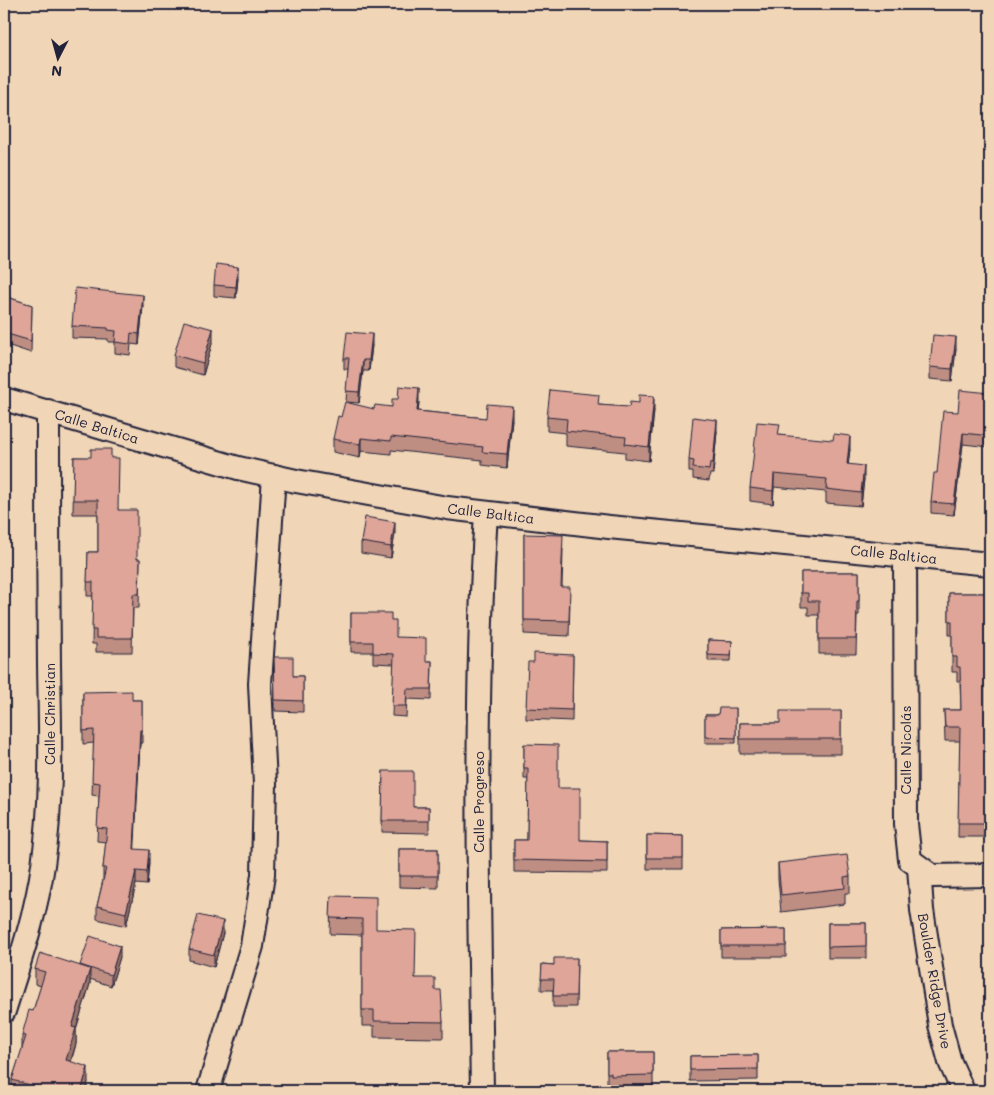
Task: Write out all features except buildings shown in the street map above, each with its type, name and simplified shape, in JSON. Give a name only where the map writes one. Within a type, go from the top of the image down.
[{"type":"street","name":"Calle Baltica","points":[[4,399],[238,468],[447,508],[609,527],[990,564]]},
{"type":"street","name":"Calle Christian","points":[[4,1011],[36,900],[47,834],[50,732],[48,411]]},
{"type":"street","points":[[208,1091],[252,946],[263,875],[265,784],[260,684],[274,476]]},
{"type":"street","name":"Calle Progreso","points":[[482,1091],[478,831],[480,602],[486,513]]},
{"type":"street","name":"Calle Nicolás","points":[[906,555],[906,824],[910,860],[920,867]]},
{"type":"street","points":[[920,867],[932,876],[990,875]]},
{"type":"street","name":"Boulder Ridge Drive","points":[[920,867],[922,910],[940,1025],[950,1062],[963,1091]]}]
